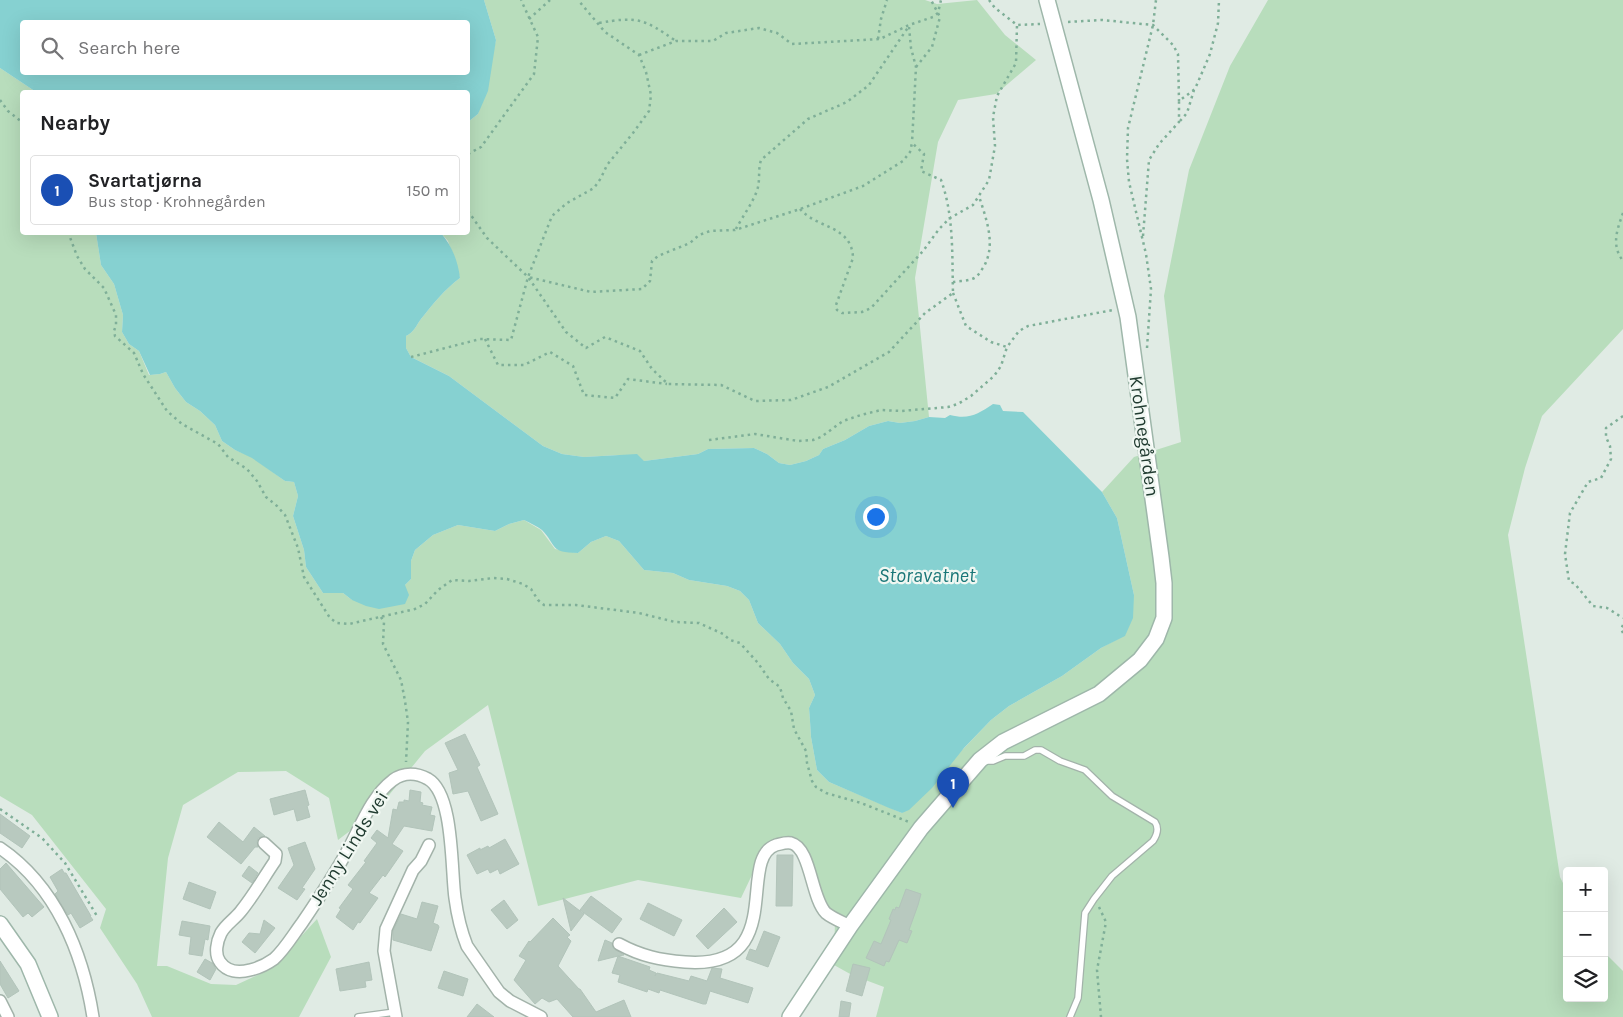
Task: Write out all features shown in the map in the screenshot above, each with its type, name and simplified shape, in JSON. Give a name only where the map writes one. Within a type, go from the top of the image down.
[{"type":"main road","name":"Krohnegården","points":[[790,1017],[850,926],[921,828],[980,760],[1003,742],[1099,694],[1140,660],[1156,639],[1165,610],[1164,584],[1128,317],[1101,200],[1047,0]]},
{"type":"main road","points":[[0,924],[28,964],[50,1017]]},
{"type":"street","name":"Jenny Linds vei","points":[[264,843],[276,854],[275,861],[241,911],[225,927],[220,935],[216,949],[219,962],[228,970],[235,972],[243,972],[263,965],[274,959],[286,946],[312,909],[349,847],[368,810],[384,788],[395,778],[410,773]]},
{"type":"street","points":[[410,773],[432,781],[443,798],[448,825],[455,899],[467,946],[500,992],[510,1002],[541,1017]]},
{"type":"street","points":[[619,944],[634,952],[665,961],[707,962],[730,955],[744,941],[752,923],[763,856],[772,847],[784,843],[795,845],[801,850],[815,890],[826,912],[850,926]]},
{"type":"street","points":[[395,1014],[384,952],[386,928],[413,870],[421,861],[428,845]]},
{"type":"street","points":[[0,848],[32,875],[62,919],[80,962],[93,1017]]},
{"type":"street","points":[[0,1001],[8,1017]]},
{"type":"lane","points":[[980,760],[993,761],[1005,756],[1024,756],[1035,750],[1041,750],[1060,761],[1085,770],[1112,796],[1155,822],[1157,830],[1154,841],[1112,876],[1088,906],[1084,919],[1078,998],[1070,1017]]},
{"type":"lane","points":[[358,1017],[395,1014]]},
{"type":"path","points":[[470,153],[480,147],[534,74],[538,37],[520,0]]},
{"type":"path","points":[[529,19],[550,0]]},
{"type":"path","points":[[411,357],[485,338],[512,340],[528,277],[552,216],[567,203],[594,188],[602,178],[606,165],[633,134],[649,111],[651,96],[646,72],[639,55],[605,32],[578,0]]},
{"type":"path","points":[[878,39],[881,19],[887,0]]},
{"type":"path","points":[[916,67],[932,47],[940,17],[931,0]]},
{"type":"path","points":[[639,55],[676,41],[713,41],[726,33],[758,28],[777,33],[792,44],[878,39],[933,17],[938,13],[941,0]]},
{"type":"path","points":[[989,0],[995,8],[1017,25],[1102,20],[1152,25],[1173,45],[1178,54],[1179,122]]},
{"type":"path","points":[[1136,372],[1148,346],[1150,289],[1143,242],[1130,182],[1127,159],[1128,128],[1156,0]]},
{"type":"path","points":[[1143,242],[1149,160],[1159,144],[1187,113],[1194,89],[1210,54],[1218,23],[1219,0]]},
{"type":"path","points":[[598,24],[621,19],[641,20],[653,25],[676,41]]},
{"type":"path","points":[[528,277],[591,292],[642,289],[650,281],[652,261],[658,256],[690,244],[699,235],[710,230],[735,230],[800,209],[863,186],[903,161],[910,152],[912,143],[916,67],[911,48],[909,25]]},
{"type":"path","points":[[735,230],[758,189],[760,160],[808,119],[846,102],[869,85],[909,25]]},
{"type":"path","points":[[800,209],[806,217],[843,235],[853,250],[854,258],[836,305],[837,310],[842,314],[862,312],[871,308],[923,251],[939,229],[950,218],[973,205],[989,180],[996,146],[993,116],[997,96],[1016,63],[1017,25]]},
{"type":"path","points":[[1179,101],[1194,89]]},
{"type":"path","points":[[0,100],[8,111],[20,120]]},
{"type":"path","points":[[912,143],[924,154],[921,172],[941,180],[946,196],[950,218],[953,293],[966,326],[991,342],[1007,346]]},
{"type":"path","points":[[953,282],[973,279],[979,274],[985,264],[990,248],[990,233],[979,196]]},
{"type":"path","points":[[1623,213],[1617,230],[1615,245],[1617,253],[1623,261]]},
{"type":"path","points":[[470,214],[487,238],[528,277],[566,332],[586,348],[605,337],[640,351],[652,369],[668,384]]},
{"type":"path","points":[[69,235],[77,256],[85,269],[104,288],[116,315],[115,336],[134,354],[143,374],[167,411],[182,424],[218,444],[228,457],[247,469],[257,481],[266,497],[285,515],[298,548],[304,577],[330,618],[337,623],[349,624],[420,607],[452,580],[469,581],[493,578],[508,579],[523,584],[532,589],[538,600],[544,605],[576,605],[639,613],[675,622],[699,623],[723,634],[730,640],[740,643],[769,678],[780,687],[783,698],[791,711],[794,729],[806,751],[806,763],[816,787],[826,793],[861,803],[921,828]]},
{"type":"path","points":[[485,338],[498,366],[524,364],[550,352],[572,366],[584,395],[615,398],[628,379],[668,384],[721,384],[755,401],[791,400],[828,387],[889,352],[925,313],[953,293]]},
{"type":"path","points":[[709,440],[755,434],[798,440],[813,440],[821,437],[843,421],[881,410],[901,411],[922,408],[948,408],[971,396],[994,376],[1001,366],[1007,346],[1019,331],[1028,326],[1116,310],[1128,317]]},
{"type":"path","points":[[1623,416],[1606,428],[1606,437],[1612,459],[1605,473],[1601,478],[1588,482],[1570,513],[1565,554],[1569,581],[1575,584],[1594,606],[1607,608],[1623,618]]},
{"type":"path","points":[[381,617],[384,622],[384,644],[400,680],[405,701],[408,722],[406,760],[410,773]]},
{"type":"path","points":[[1623,625],[1621,629],[1623,634]]},
{"type":"path","points":[[0,809],[42,838],[65,863],[96,916]]},
{"type":"path","points":[[1094,899],[1106,922],[1096,970],[1101,1017]]},
{"type":"green space","points":[[484,0],[925,0],[937,4],[977,0],[1005,35],[1036,60],[996,94],[958,100],[938,142],[915,278],[929,417],[900,423],[888,421],[869,426],[845,440],[823,449],[819,455],[790,465],[779,463],[767,454],[754,448],[708,449],[698,454],[644,461],[619,455],[584,457],[562,454],[543,446],[449,376],[411,357],[406,348],[406,336],[413,331],[439,297],[460,278],[448,241],[443,235],[470,235],[470,120],[478,114],[496,40]]},
{"type":"green space","points":[[1268,0],[1623,0],[1623,329],[1542,416],[1525,468],[1508,535],[1560,877],[1563,883],[1563,1002],[1608,1002],[1608,956],[1623,971],[1623,1017],[876,1017],[884,987],[852,975],[834,965],[835,919],[795,837],[761,856],[741,898],[638,880],[538,906],[488,705],[425,751],[376,811],[338,840],[329,798],[286,771],[238,772],[183,805],[168,858],[157,966],[167,966],[211,984],[236,985],[271,969],[317,919],[331,957],[299,1017],[152,1017],[137,984],[100,928],[106,909],[32,815],[0,796],[0,68],[33,90],[20,90],[20,235],[96,235],[101,265],[114,284],[123,315],[122,332],[129,344],[139,351],[149,375],[166,372],[186,402],[200,411],[215,425],[222,441],[235,450],[252,457],[285,481],[294,482],[298,496],[293,516],[304,550],[306,567],[323,593],[343,593],[352,600],[405,585],[411,579],[411,561],[415,550],[433,535],[458,525],[495,531],[509,524],[524,520],[541,530],[555,549],[578,553],[591,542],[606,536],[619,541],[644,570],[673,573],[689,580],[727,586],[740,591],[749,600],[758,623],[780,644],[793,663],[809,679],[815,695],[809,708],[811,737],[817,770],[829,782],[902,813],[991,720],[1009,706],[1062,676],[1101,648],[1125,635],[1134,595],[1117,518],[1102,492],[1134,457],[1181,442],[1164,296],[1189,170],[1230,66]]},
{"type":"water","points":[[0,0],[484,0],[496,40],[488,91],[478,114],[470,120],[470,90],[33,90],[0,68]]},
{"type":"water","name":"Storavatnet","points":[[96,235],[442,235],[454,254],[460,278],[439,297],[413,331],[406,336],[406,348],[411,357],[449,376],[543,446],[562,454],[584,457],[637,454],[644,461],[698,454],[708,449],[754,448],[767,454],[779,463],[790,465],[819,455],[823,449],[845,440],[869,426],[888,421],[900,423],[929,417],[945,418],[950,415],[963,417],[978,413],[993,404],[1000,405],[1003,411],[1023,412],[1102,492],[1117,518],[1134,595],[1133,618],[1125,636],[1101,648],[1062,676],[1009,706],[991,720],[964,748],[932,788],[909,810],[902,813],[829,782],[817,770],[811,737],[809,708],[815,695],[809,679],[793,663],[780,644],[758,623],[749,600],[740,591],[727,586],[689,580],[673,573],[644,570],[619,541],[606,536],[591,542],[578,553],[558,550],[542,530],[524,520],[509,524],[495,531],[458,525],[433,535],[415,550],[411,561],[411,579],[405,585],[409,595],[405,604],[379,609],[352,600],[343,593],[323,593],[306,567],[304,550],[293,516],[298,496],[294,482],[285,481],[252,458],[222,441],[215,425],[200,411],[186,402],[166,372],[150,375],[139,351],[129,344],[122,332],[123,315],[114,284],[101,265]]},
{"type":"building","points":[[465,734],[480,765],[477,767],[498,814],[481,821],[468,791],[453,794],[449,773],[458,770],[445,743]]},
{"type":"building","points":[[305,790],[310,817],[297,821],[294,809],[274,815],[270,799]]},
{"type":"building","points":[[410,790],[421,792],[420,802],[423,803],[422,805],[432,807],[430,815],[435,816],[432,831],[404,826],[392,844],[403,851],[385,877],[383,875],[369,893],[378,898],[353,930],[336,917],[341,909],[339,908],[353,889],[348,885],[366,862],[364,861],[377,843],[371,838],[377,830],[388,838],[393,809],[397,810],[399,802],[409,801]]},
{"type":"building","points":[[0,814],[30,836],[22,848],[0,833]]},
{"type":"building","points":[[219,822],[243,842],[254,827],[265,836],[258,838],[258,847],[255,847],[241,864],[207,837]]},
{"type":"building","points":[[505,839],[519,864],[500,874],[498,869],[490,873],[488,869],[477,874],[467,855],[480,848],[480,850],[488,846],[489,848]]},
{"type":"building","points":[[305,842],[315,869],[302,888],[305,889],[297,900],[278,888],[294,865],[288,848]]},
{"type":"building","points":[[777,855],[793,855],[792,906],[776,906]]},
{"type":"building","points":[[6,863],[44,907],[32,917],[28,913],[23,917],[0,889],[0,869]]},
{"type":"building","points":[[249,866],[258,873],[252,883],[242,876]]},
{"type":"building","points":[[62,869],[93,920],[80,928],[71,913],[68,915],[55,894],[58,891],[50,877]]},
{"type":"building","points":[[189,882],[216,892],[210,909],[183,899]]},
{"type":"building","points":[[906,889],[921,894],[909,930],[912,931],[907,943],[899,940],[889,962],[886,961],[884,966],[866,958],[874,941],[881,944],[891,920],[889,919],[893,909],[899,908]]},
{"type":"building","points":[[591,896],[622,919],[612,933],[580,910]]},
{"type":"building","points":[[563,898],[584,914],[571,931]]},
{"type":"building","points":[[504,900],[518,920],[507,929],[491,910]]},
{"type":"building","points":[[422,902],[438,906],[433,923],[439,927],[431,951],[393,940],[393,931],[401,914],[417,919]]},
{"type":"building","points":[[648,903],[682,920],[674,936],[640,919]]},
{"type":"building","points":[[724,908],[737,922],[708,949],[696,936]]},
{"type":"building","points":[[553,918],[570,935],[567,937],[571,941],[558,966],[580,989],[596,1012],[624,1000],[631,1017],[573,1017],[557,999],[549,1002],[542,998],[535,1004],[514,980],[526,960],[519,956],[529,941]]},
{"type":"building","points":[[264,920],[275,928],[255,953],[242,942],[249,933],[260,934]]},
{"type":"building","points":[[182,921],[210,926],[208,940],[205,939],[202,956],[189,954],[191,937],[179,935]]},
{"type":"building","points":[[764,931],[780,937],[768,967],[746,959],[750,949],[756,951]]},
{"type":"building","points":[[605,940],[612,943],[613,948],[624,955],[598,961]]},
{"type":"building","points":[[618,956],[650,967],[649,970],[656,973],[655,976],[657,973],[689,981],[691,976],[707,981],[712,968],[722,969],[720,978],[753,988],[748,1003],[710,991],[706,1004],[660,990],[659,993],[648,989],[647,992],[618,982],[620,975],[612,973]]},
{"type":"building","points":[[205,959],[212,963],[216,969],[210,980],[197,972]]},
{"type":"building","points":[[0,961],[19,991],[8,998],[0,984]]},
{"type":"building","points":[[369,962],[372,980],[365,981],[366,987],[340,991],[336,969]]},
{"type":"building","points":[[853,964],[870,968],[862,996],[846,991]]},
{"type":"building","points":[[444,971],[468,979],[463,996],[438,988]]},
{"type":"building","points":[[841,1001],[851,1003],[849,1017],[839,1017]]},
{"type":"building","points":[[477,1004],[494,1017],[467,1017]]},
{"type":"place","name":"Svartatjørna","points":[[953,808]]}]
